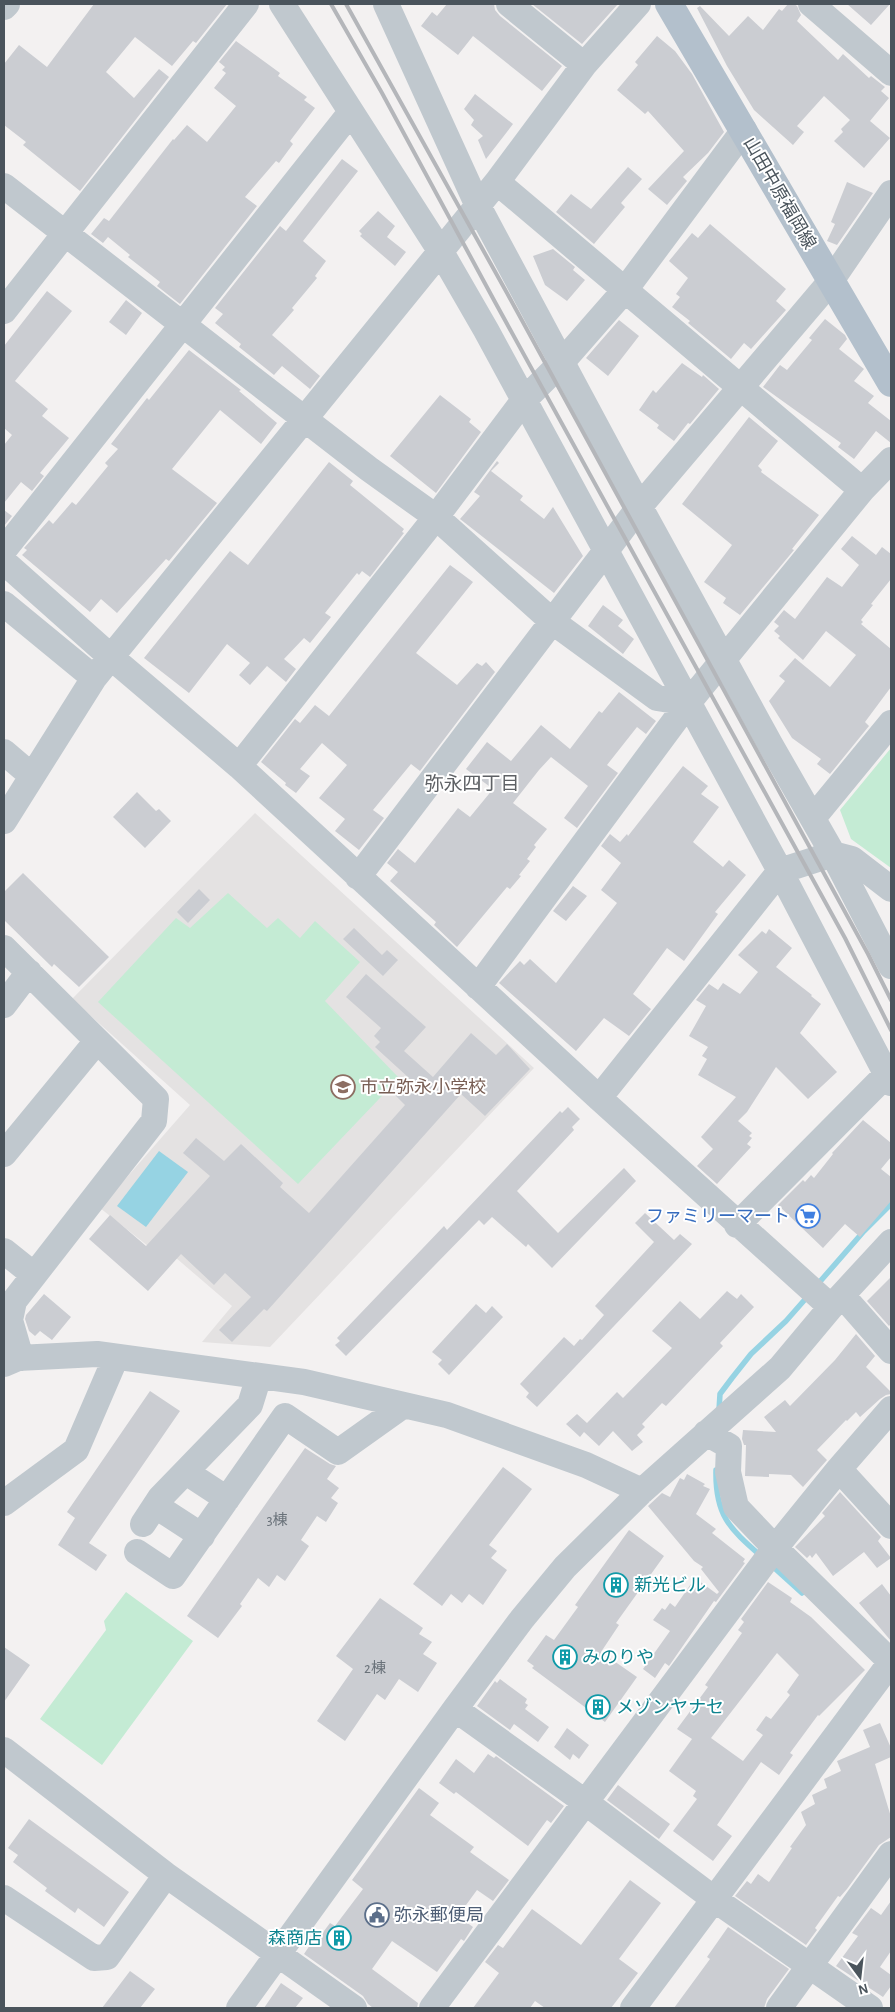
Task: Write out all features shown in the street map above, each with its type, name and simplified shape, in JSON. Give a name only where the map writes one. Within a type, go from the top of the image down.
[{"type":"main road","name":"山田中原福岡線","points":[[669,4],[891,383]]},
{"type":"street","points":[[4,312],[246,4]]},
{"type":"street","points":[[282,4],[441,252],[524,400],[780,871],[889,1078],[737,1224]]},
{"type":"street","points":[[386,4],[478,206],[723,659],[834,854],[891,966]]},
{"type":"street","points":[[508,4],[584,65]]},
{"type":"street","points":[[4,821],[94,678],[478,206],[584,65],[638,4]]},
{"type":"street","points":[[817,6],[891,73]]},
{"type":"street","points":[[4,550],[351,112]]},
{"type":"street","points":[[239,766],[436,517],[524,400],[562,362],[625,290],[744,130]]},
{"type":"street","points":[[497,182],[862,490]]},
{"type":"street","points":[[4,186],[305,420],[436,517],[553,622],[657,698],[688,703]]},
{"type":"street","points":[[358,877],[640,506],[830,281],[891,193]]},
{"type":"street","points":[[478,987],[688,703],[862,490],[891,460]]},
{"type":"street","points":[[4,562],[112,658],[239,766],[737,1224],[891,1351]]},
{"type":"street","points":[[4,604],[94,678]]},
{"type":"street","points":[[813,818],[891,723]]},
{"type":"street","points":[[4,752],[32,776]]},
{"type":"street","points":[[599,1098],[780,871],[834,854],[852,859],[891,889]]},
{"type":"street","points":[[4,948],[156,1099],[154,1121],[9,1306],[12,1361],[97,1354],[304,1382],[447,1415],[586,1465],[642,1491]]},
{"type":"street","points":[[4,1005],[29,972]]},
{"type":"street","points":[[4,1154],[97,1041]]},
{"type":"street","points":[[239,2008],[455,1709],[522,1619],[565,1567],[642,1491],[716,1439],[728,1414],[780,1368],[823,1295],[891,1242]]},
{"type":"street","points":[[4,1251],[34,1275]]},
{"type":"street","points":[[4,1503],[76,1450],[116,1357]]},
{"type":"street","points":[[202,1536],[154,1518],[160,1498],[250,1405],[259,1376]]},
{"type":"street","points":[[137,1552],[173,1576],[286,1416],[338,1452],[404,1405]]},
{"type":"street","points":[[432,2008],[759,1568],[839,1468],[891,1408]]},
{"type":"street","points":[[633,2008],[887,1668],[736,1507],[728,1472],[716,1439]]},
{"type":"street","points":[[839,1468],[891,1526]]},
{"type":"street","points":[[192,1476],[227,1499]]},
{"type":"street","points":[[455,1709],[585,1802],[714,1899],[870,2008]]},
{"type":"street","points":[[4,1750],[166,1874],[354,2008]]},
{"type":"street","points":[[779,2008],[891,1854]]},
{"type":"street","points":[[4,1898],[94,1958],[107,1957],[166,1874]]},
{"type":"shaded area","name":"市立弥永小学校","points":[[255,813],[534,1068],[270,1347],[202,1342],[232,1306],[154,1239],[148,1246],[100,1208],[190,1105],[72,999]]},
{"type":"green space","points":[[891,748],[891,868],[851,839],[840,810]]},
{"type":"green space","points":[[228,893],[267,928],[278,918],[300,938],[315,921],[360,962],[325,1001],[399,1078],[298,1184],[98,1002],[176,918],[190,928]]},
{"type":"green space","points":[[126,1592],[193,1641],[102,1765],[40,1719],[106,1630],[104,1621]]},
{"type":"water","points":[[159,1151],[188,1172],[146,1227],[117,1206]]},
{"type":"building","points":[[94,4],[227,4],[196,43],[193,41],[172,66],[135,37],[106,72],[134,98],[159,69],[169,77],[80,191],[23,145],[26,142],[4,125],[4,64],[19,45],[47,67]]},
{"type":"building","points":[[447,4],[494,4],[495,10],[500,16],[562,66],[542,91],[473,36],[458,55],[421,26],[432,12],[437,16]]},
{"type":"building","points":[[532,4],[618,4],[582,44]]},
{"type":"building","points":[[788,4],[797,6],[801,15],[797,21],[838,60],[843,54],[869,78],[871,76],[885,87],[881,91],[889,98],[870,121],[890,138],[864,168],[834,141],[843,132],[841,129],[850,120],[824,96],[797,126],[804,132],[793,145],[754,110],[727,66],[697,8],[700,6],[729,36],[748,16],[763,30],[779,9],[782,11]]},
{"type":"building","points":[[847,4],[890,4],[871,25]]},
{"type":"building","points":[[657,36],[675,51],[692,74],[724,132],[708,153],[683,177],[687,181],[667,205],[648,189],[684,151],[648,111],[645,114],[617,90],[638,65],[635,62]]},
{"type":"building","points":[[236,41],[280,73],[278,76],[307,97],[304,100],[315,108],[290,141],[293,144],[279,163],[276,161],[245,197],[257,206],[180,304],[157,286],[160,282],[128,257],[130,255],[108,237],[103,243],[91,234],[104,218],[109,221],[173,139],[187,125],[207,142],[236,106],[214,88],[226,73],[222,70],[225,67],[219,62]]},
{"type":"building","points":[[475,94],[513,124],[486,159],[478,140],[483,136],[471,125],[474,120],[464,109]]},
{"type":"building","points":[[342,159],[358,171],[303,241],[326,261],[315,276],[317,278],[292,308],[294,310],[272,335],[320,376],[310,389],[282,366],[274,375],[239,347],[241,344],[215,323],[223,314],[215,308],[280,226],[286,231]]},
{"type":"building","points":[[628,167],[642,179],[621,203],[625,207],[594,244],[556,212],[571,194],[591,209]]},
{"type":"building","points":[[847,182],[873,193],[837,245],[827,241],[835,224],[831,222]]},
{"type":"building","points":[[378,211],[395,226],[387,237],[406,252],[395,266],[360,236],[362,234],[359,231]]},
{"type":"building","points":[[710,224],[786,289],[776,301],[786,310],[751,349],[744,343],[731,359],[672,307],[680,297],[676,294],[688,278],[669,261],[692,233],[698,238]]},
{"type":"building","points":[[553,249],[575,267],[573,270],[585,280],[567,301],[545,285],[533,256]]},
{"type":"building","points":[[47,291],[72,311],[15,381],[48,409],[42,416],[69,438],[40,473],[44,476],[32,491],[21,482],[4,503],[4,445],[12,435],[4,428],[4,346]]},
{"type":"building","points":[[126,300],[142,313],[126,335],[109,322]]},
{"type":"building","points":[[825,319],[845,335],[847,339],[839,349],[864,369],[854,381],[874,396],[868,403],[891,421],[891,443],[876,431],[854,459],[838,447],[841,443],[763,387],[780,365],[787,370],[812,340],[809,338]]},
{"type":"building","points":[[619,320],[639,336],[608,376],[586,358]]},
{"type":"building","points":[[189,350],[241,390],[239,391],[277,423],[261,444],[220,410],[172,469],[217,503],[169,561],[166,559],[117,613],[101,599],[90,612],[22,555],[27,550],[24,548],[49,520],[53,524],[72,502],[76,505],[108,466],[105,463],[118,449],[111,444],[147,398],[149,400]]},
{"type":"building","points":[[682,363],[702,377],[703,375],[719,389],[674,441],[657,428],[659,425],[639,410],[653,390],[656,393]]},
{"type":"building","points":[[440,395],[471,419],[469,422],[481,432],[436,493],[390,456]]},
{"type":"building","points":[[749,417],[778,441],[758,466],[762,470],[761,472],[819,515],[792,549],[794,550],[740,615],[723,603],[726,598],[704,582],[732,545],[682,504]]},
{"type":"building","points":[[497,461],[499,463],[491,471],[523,496],[520,500],[544,519],[553,507],[583,556],[554,593],[460,519],[480,496],[474,492]]},
{"type":"building","points":[[329,462],[353,481],[350,485],[404,529],[402,532],[404,533],[370,577],[362,571],[359,575],[357,573],[325,613],[331,617],[310,643],[304,638],[284,659],[296,669],[286,682],[267,666],[250,685],[239,675],[250,663],[227,644],[189,693],[144,658],[230,551],[248,565]]},
{"type":"building","points":[[4,510],[12,516],[4,526]]},
{"type":"building","points":[[852,536],[876,555],[882,547],[891,554],[891,579],[871,604],[873,605],[861,620],[863,622],[861,624],[891,649],[891,687],[865,722],[869,726],[830,774],[817,764],[821,759],[792,738],[769,701],[785,681],[779,676],[795,658],[830,687],[856,655],[826,631],[803,660],[778,638],[780,636],[774,631],[779,626],[774,622],[784,610],[795,619],[827,577],[842,587],[859,565],[841,549]]},
{"type":"building","points":[[450,565],[473,582],[416,653],[457,685],[477,663],[482,666],[486,662],[495,672],[420,771],[411,764],[373,810],[384,818],[359,850],[335,831],[345,819],[319,798],[347,765],[322,743],[300,769],[310,776],[296,793],[261,762],[295,719],[300,723],[315,705],[329,716]]},
{"type":"building","points":[[603,605],[623,620],[618,626],[634,639],[623,654],[588,626]]},
{"type":"building","points":[[619,692],[656,721],[646,734],[637,727],[607,765],[618,773],[577,828],[564,818],[588,786],[551,757],[539,770],[513,803],[547,829],[534,845],[536,847],[527,859],[530,861],[519,875],[521,876],[510,889],[507,887],[457,947],[434,925],[436,922],[390,881],[398,872],[387,863],[398,849],[415,863],[458,808],[470,817],[493,789],[466,769],[487,742],[511,761],[541,725],[570,749],[599,711],[602,713]]},
{"type":"building","points":[[683,766],[708,786],[701,794],[719,807],[693,842],[723,867],[729,860],[746,875],[715,912],[718,914],[684,961],[667,948],[633,994],[651,1009],[629,1036],[604,1018],[576,1051],[499,983],[520,961],[524,965],[530,959],[556,983],[617,903],[601,890],[621,863],[601,846],[610,834],[620,842],[627,834],[628,836]]},
{"type":"building","points":[[137,792],[156,811],[159,809],[171,821],[145,848],[113,817]]},
{"type":"building","points":[[23,873],[109,957],[79,987],[54,964],[52,967],[4,920],[4,892]]},
{"type":"building","points":[[573,886],[587,896],[566,921],[553,911]]},
{"type":"building","points":[[199,889],[210,900],[188,923],[177,912]]},
{"type":"building","points":[[354,928],[382,955],[387,950],[398,960],[383,976],[343,939]]},
{"type":"building","points":[[769,929],[792,948],[776,967],[821,1004],[800,1033],[837,1072],[808,1099],[776,1067],[747,1112],[738,1121],[752,1133],[749,1136],[752,1138],[747,1144],[751,1147],[717,1184],[697,1166],[713,1149],[701,1137],[736,1097],[698,1075],[707,1059],[702,1056],[708,1047],[689,1036],[706,1006],[696,1000],[709,984],[718,990],[723,983],[740,994],[758,972],[738,955],[762,931],[766,934]]},
{"type":"building","points":[[366,974],[426,1027],[404,1051],[433,1077],[471,1033],[496,1055],[507,1044],[530,1069],[485,1116],[461,1094],[267,1311],[264,1309],[232,1342],[219,1330],[251,1297],[225,1273],[214,1285],[181,1254],[148,1291],[89,1239],[110,1215],[146,1246],[210,1176],[183,1153],[196,1138],[224,1161],[241,1144],[283,1183],[280,1187],[309,1213],[405,1105],[394,1094],[409,1078],[375,1047],[380,1042],[374,1036],[381,1028],[346,997]]},
{"type":"building","points":[[568,1107],[580,1119],[572,1127],[574,1130],[517,1191],[558,1233],[624,1168],[636,1181],[552,1268],[528,1244],[526,1247],[492,1217],[484,1225],[479,1220],[346,1356],[335,1345],[340,1341],[337,1338],[444,1226],[447,1230],[560,1111],[562,1113]]},
{"type":"building","points":[[863,1120],[891,1143],[891,1157],[881,1169],[891,1177],[891,1201],[860,1237],[845,1224],[823,1248],[778,1205],[803,1180],[805,1182],[811,1175],[814,1178],[832,1153]]},
{"type":"building","points":[[645,1213],[674,1240],[680,1234],[692,1244],[537,1407],[526,1397],[529,1393],[520,1384],[564,1337],[574,1346],[580,1339],[582,1340],[604,1315],[595,1306],[654,1242],[635,1223]]},
{"type":"building","points":[[891,1277],[891,1324],[889,1326],[867,1301]]},
{"type":"building","points":[[727,1291],[737,1299],[741,1294],[754,1307],[720,1343],[723,1346],[666,1406],[662,1403],[642,1424],[645,1427],[637,1435],[643,1442],[632,1451],[613,1431],[599,1446],[584,1432],[580,1437],[566,1424],[577,1414],[587,1423],[617,1392],[623,1398],[672,1348],[652,1331],[680,1301],[700,1319]]},
{"type":"building","points":[[44,1294],[71,1317],[52,1340],[40,1331],[35,1336],[29,1331],[25,1319],[26,1315]]},
{"type":"building","points":[[476,1304],[486,1313],[492,1306],[503,1317],[449,1375],[438,1364],[442,1360],[432,1352]]},
{"type":"building","points":[[856,1334],[875,1356],[866,1367],[891,1394],[880,1399],[860,1417],[856,1412],[817,1450],[827,1460],[803,1487],[791,1475],[769,1474],[769,1477],[745,1476],[746,1445],[744,1445],[742,1439],[743,1430],[776,1432],[764,1417],[785,1400],[790,1406],[835,1360]]},
{"type":"building","points":[[150,1391],[180,1411],[89,1543],[107,1555],[96,1571],[58,1545],[75,1518],[67,1512]]},
{"type":"building","points":[[305,1448],[336,1466],[327,1479],[339,1488],[331,1498],[338,1503],[326,1522],[317,1516],[301,1540],[309,1546],[285,1581],[277,1575],[269,1587],[258,1578],[240,1604],[242,1606],[218,1638],[187,1616]]},
{"type":"building","points":[[503,1467],[532,1489],[489,1545],[497,1551],[491,1558],[507,1570],[483,1605],[469,1594],[462,1603],[451,1594],[442,1606],[413,1584]]},
{"type":"building","points":[[687,1474],[710,1489],[696,1514],[716,1529],[712,1533],[745,1559],[743,1562],[745,1563],[716,1602],[714,1601],[669,1666],[665,1663],[655,1678],[643,1669],[670,1631],[653,1620],[662,1608],[665,1610],[670,1603],[675,1607],[695,1578],[717,1594],[719,1592],[701,1569],[703,1567],[694,1561],[648,1506],[662,1493],[670,1497],[680,1478],[684,1480]]},
{"type":"building","points":[[840,1492],[881,1537],[878,1541],[891,1558],[877,1568],[864,1552],[833,1576],[816,1553],[812,1558],[810,1555],[807,1558],[795,1547],[825,1516],[822,1513]]},
{"type":"building","points":[[629,1530],[664,1556],[616,1623],[619,1625],[601,1652],[637,1677],[605,1722],[532,1668],[534,1666],[527,1661],[546,1635],[554,1640],[578,1607],[575,1605]]},
{"type":"building","points":[[768,1582],[792,1598],[790,1602],[811,1617],[865,1670],[818,1715],[790,1753],[793,1755],[779,1775],[761,1762],[717,1825],[732,1836],[713,1861],[673,1831],[697,1799],[693,1796],[696,1791],[669,1771],[692,1739],[677,1729],[708,1687],[705,1685],[742,1633],[738,1630],[744,1622],[741,1619]],"holes":[[[777,1653],[799,1675],[787,1692],[790,1695],[771,1719],[766,1716],[756,1730],[763,1735],[743,1761],[711,1738]]]},
{"type":"building","points":[[882,1584],[891,1596],[891,1641],[859,1603]]},
{"type":"building","points":[[380,1598],[423,1628],[419,1634],[432,1642],[423,1654],[437,1663],[418,1692],[399,1679],[385,1700],[377,1694],[345,1741],[317,1721],[353,1669],[336,1656]]},
{"type":"building","points":[[4,1647],[30,1665],[4,1702]]},
{"type":"building","points":[[500,1679],[527,1699],[525,1703],[528,1705],[525,1709],[549,1727],[538,1742],[514,1724],[510,1730],[477,1706],[495,1681],[497,1683]]},
{"type":"building","points":[[880,1723],[891,1748],[891,1757],[875,1764],[891,1817],[891,1837],[879,1845],[847,1889],[840,1897],[838,1896],[815,1928],[817,1930],[806,1945],[735,1896],[747,1881],[751,1884],[758,1874],[769,1882],[806,1825],[801,1812],[815,1804],[812,1795],[827,1788],[824,1779],[841,1771],[837,1761],[870,1747],[863,1730]]},
{"type":"building","points":[[567,1728],[589,1745],[579,1759],[573,1754],[570,1760],[554,1747]]},
{"type":"building","points":[[488,1754],[494,1758],[496,1756],[564,1806],[551,1823],[547,1820],[528,1846],[456,1792],[454,1794],[439,1783],[456,1759],[474,1773]]},
{"type":"building","points":[[618,1785],[670,1824],[659,1839],[607,1800]]},
{"type":"building","points":[[419,1788],[439,1803],[430,1815],[474,1847],[470,1852],[509,1880],[493,1901],[477,1890],[458,1916],[473,1927],[464,1941],[461,1939],[437,1972],[392,1941],[372,1969],[418,2003],[417,2008],[373,2008],[363,1996],[304,1954],[310,1945],[312,1947],[330,1923],[335,1926],[363,1889],[352,1880]]},
{"type":"building","points":[[29,1819],[129,1892],[104,1927],[78,1908],[75,1913],[45,1891],[47,1888],[13,1862],[18,1855],[8,1848]]},
{"type":"building","points":[[630,1880],[661,1903],[619,1959],[638,1973],[611,2008],[545,2008],[535,2001],[530,2008],[473,2008],[499,1973],[485,1962],[498,1945],[503,1948],[532,1909],[581,1945]]},
{"type":"building","points":[[891,1901],[891,1951],[880,1967],[891,1975],[891,1986],[883,1997],[836,1966],[858,1936],[852,1933],[871,1908],[881,1915]]},
{"type":"building","points":[[728,1927],[789,1969],[767,1999],[764,2008],[674,2008],[710,1959],[707,1957]]},
{"type":"building","points":[[130,1971],[155,1989],[140,2008],[102,2008]]},
{"type":"building","points":[[281,1983],[303,1998],[295,2008],[264,2008]]},
{"type":"waterway","points":[[817,1285],[864,1231],[891,1204]]},
{"type":"waterway","points":[[719,1410],[720,1394],[732,1378],[751,1354],[786,1321],[808,1296]]},
{"type":"waterway","points":[[716,1470],[716,1485],[721,1510],[732,1528],[761,1556]]},
{"type":"waterway","points":[[770,1564],[802,1593]]},
{"type":"railway","points":[[331,4],[382,93],[845,938],[891,1030]]},
{"type":"railway","points":[[346,4],[507,293],[868,954],[891,1000]]},
{"type":"place","name":"市立弥永小学校","points":[[343,1087]]},
{"type":"place","name":"ファミリーマート","points":[[808,1216]]},
{"type":"place","name":"新光ビル","points":[[616,1585]]},
{"type":"place","name":"みのりや","points":[[565,1657]]},
{"type":"place","name":"メゾンヤナセ","points":[[598,1707]]},
{"type":"place","name":"弥永郵便局","points":[[377,1915]]},
{"type":"place","name":"森商店","points":[[339,1938]]},
{"type":"district","name":"弥永四丁目","points":[[472,783]]}]
